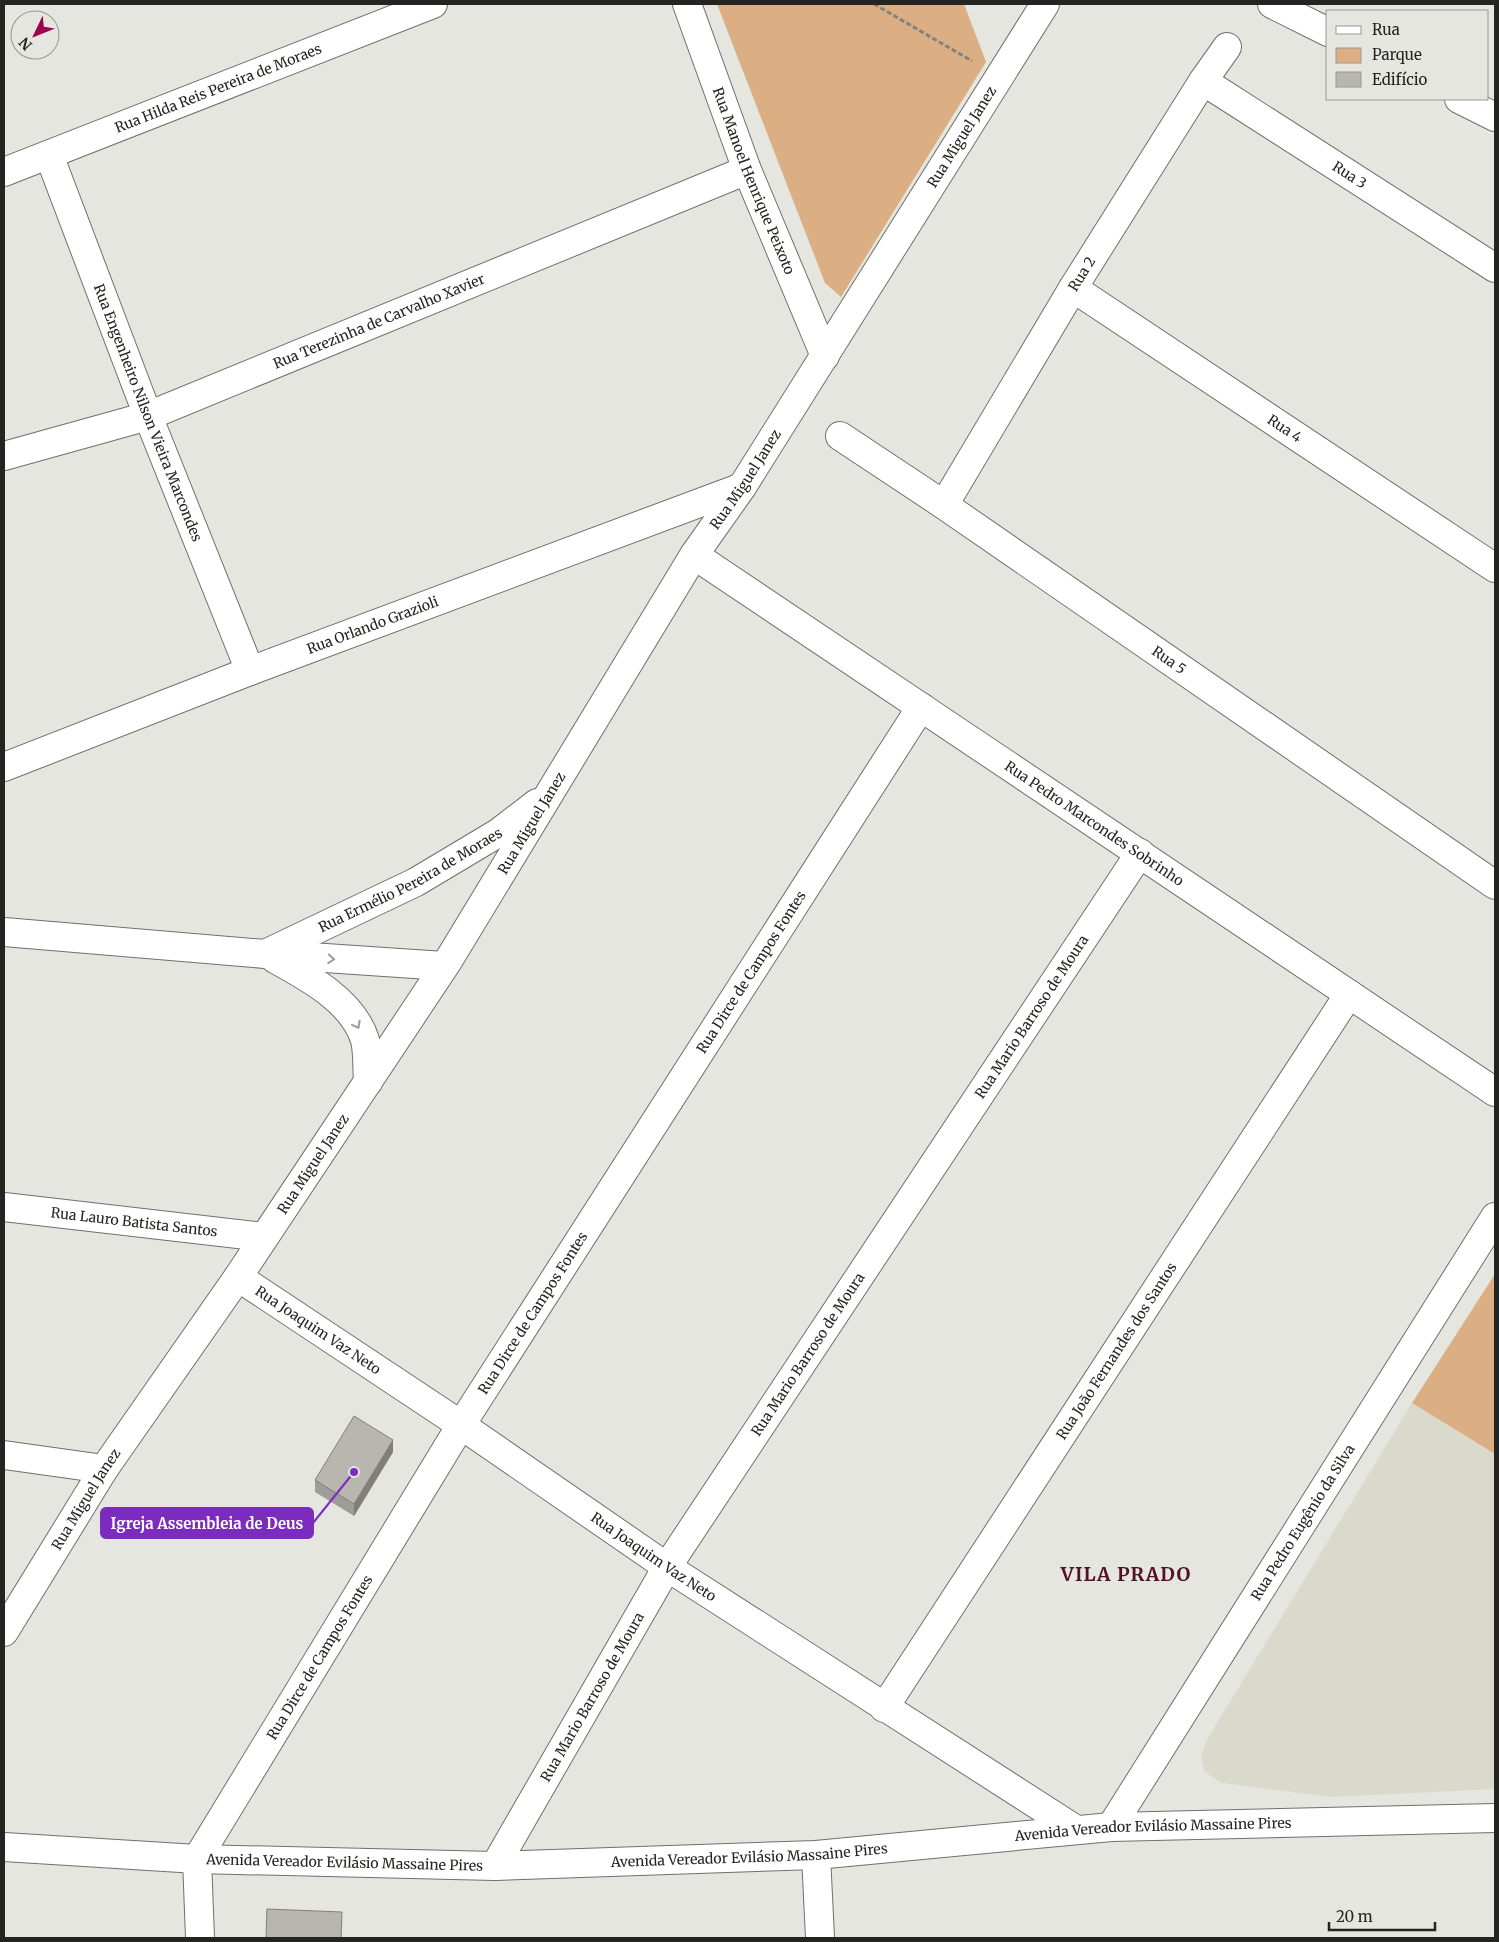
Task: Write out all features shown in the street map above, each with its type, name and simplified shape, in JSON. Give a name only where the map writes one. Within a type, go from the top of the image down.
[{"type":"street","name":"Rua Hilda Reis Pereira de Moraes","points":[[4,172],[433,4]]},
{"type":"street","name":"Rua Manoel Henrique Peixoto","points":[[687,4],[747,170],[825,356]]},
{"type":"street","points":[[1272,4],[1326,31]]},
{"type":"street","name":"Rua Miguel Janez","points":[[4,1632],[104,1469],[238,1277],[444,966],[694,555],[742,486],[1000,78],[1033,11]]},
{"type":"street","name":"Rua 2","points":[[944,505],[1073,288],[1203,81],[1227,47]]},
{"type":"street","name":"Rua 3","points":[[1203,81],[1495,268]]},
{"type":"street","points":[[1461,100],[1495,117]]},
{"type":"street","name":"Rua Engenheiro Nilson Vieira Marcondes","points":[[49,155],[148,416],[250,671]]},
{"type":"street","name":"Rua Terezinha de Carvalho Xavier","points":[[4,456],[148,416],[747,170]]},
{"type":"street","name":"Rua 4","points":[[1073,288],[1495,568]]},
{"type":"street","name":"Rua 5","points":[[840,436],[944,505],[1495,885]]},
{"type":"street","name":"Rua Orlando Grazioli","points":[[4,767],[250,671],[742,486]]},
{"type":"street","name":"Rua Pedro Marcondes Sobrinho","points":[[694,555],[1495,1092]]},
{"type":"street","name":"Rua Dirce de Campos Fontes","points":[[197,1859],[461,1425],[921,706]]},
{"type":"street","name":"Rua Ermélio Pereira de Moraes","points":[[265,954],[416,882],[498,833],[548,795]]},
{"type":"street","name":"Rua Mario Barroso de Moura","points":[[495,1866],[667,1567],[1140,853]]},
{"type":"street","points":[[4,932],[265,954],[444,966]]},
{"type":"street","points":[[265,954],[313,979],[347,1009],[364,1040],[368,1082]]},
{"type":"street","name":"Rua João Fernandes dos Santos","points":[[884,1708],[1349,994]]},
{"type":"street","name":"Rua Lauro Batista Santos","points":[[4,1207],[264,1237]]},
{"type":"street","name":"Rua Pedro Eugênio da Silva","points":[[1111,1827],[1495,1217]]},
{"type":"street","name":"Rua Joaquim Vaz Neto","points":[[238,1277],[461,1425],[667,1567],[1075,1830]]},
{"type":"street","points":[[4,1455],[104,1469]]},
{"type":"street","name":"Avenida Vereador Evilásio Massaine Pires","points":[[4,1847],[197,1859],[495,1866],[816,1855],[1111,1827],[1495,1818]]},
{"type":"street","points":[[816,1855],[820,1938]]},
{"type":"street","points":[[197,1859],[200,1938]]},
{"type":"path","points":[[874,4],[882,6],[1000,78]]},
{"type":"shaded area","points":[[1412,1403],[1495,1454],[1495,1789],[1332,1797],[1221,1783],[1204,1771],[1201,1758],[1206,1741]]},
{"type":"green space","points":[[717,4],[964,4],[986,62],[841,297],[825,283]]},
{"type":"green space","points":[[1495,1274],[1495,1454],[1412,1403]]},
{"type":"building","points":[[354,1416],[393,1440],[354,1504],[315,1480]]},
{"type":"building","points":[[267,1909],[342,1912],[341,1938],[266,1938]]},
{"type":"place","name":"Igreja Assembleia de Deus","points":[[354,1472]]},
{"type":"district","name":"VILA PRADO","points":[[1126,1574]]}]
